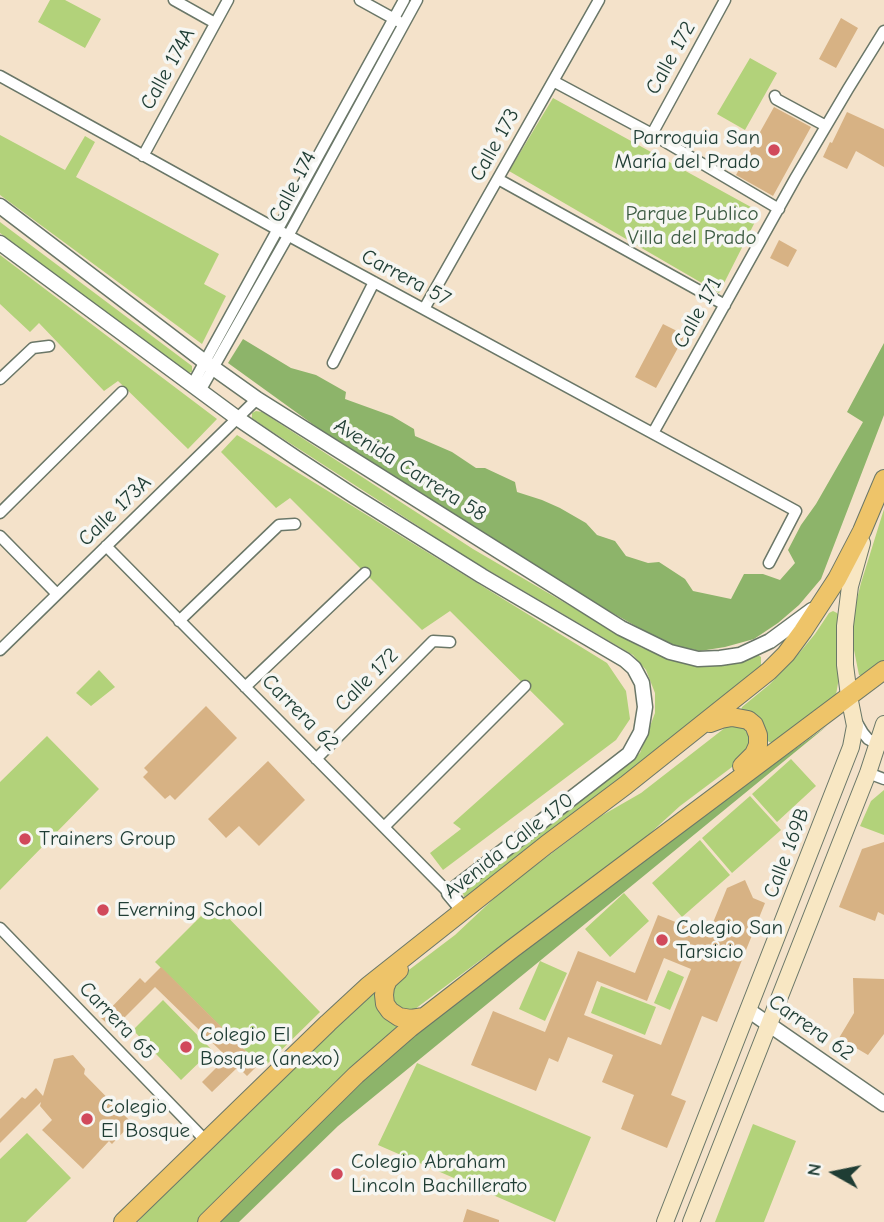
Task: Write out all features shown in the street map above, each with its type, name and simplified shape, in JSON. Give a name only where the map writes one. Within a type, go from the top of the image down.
[{"type":"main road","name":"Avenida Calle 170","points":[[125,1222],[349,1003],[386,971],[744,692],[786,654],[824,600],[849,556],[882,483]]},
{"type":"main road","name":"Calle 169B","points":[[665,1222],[851,747],[855,733],[854,718],[844,645],[850,586],[882,483]]},
{"type":"main road","points":[[207,1222],[356,1075],[425,1016],[884,670]]},
{"type":"main road","points":[[655,841],[705,794],[748,761],[758,745],[758,735],[748,720],[721,719],[700,726]]},
{"type":"main road","points":[[691,1222],[881,746],[884,723]]},
{"type":"main road","points":[[425,1016],[411,1019],[399,1017],[385,1003],[385,987],[388,980],[449,922]]},
{"type":"street","points":[[174,0],[215,23]]},
{"type":"street","name":"Calle 174A","points":[[143,156],[228,0]]},
{"type":"street","points":[[360,0],[399,21]]},
{"type":"street","name":"Calle 174","points":[[399,21],[404,0]]},
{"type":"street","name":"Calle 174","points":[[196,388],[399,21],[417,0]]},
{"type":"street","name":"Calle 173","points":[[424,309],[599,0]]},
{"type":"street","name":"Calle 172","points":[[652,134],[725,0]]},
{"type":"street","name":"Calle 171","points":[[653,433],[826,126],[884,31]]},
{"type":"street","name":"Carrera 57","points":[[0,76],[796,511],[769,564]]},
{"type":"street","points":[[553,81],[652,134],[779,209]]},
{"type":"street","points":[[775,96],[826,126]]},
{"type":"street","points":[[498,179],[725,305]]},
{"type":"street","name":"Avenida Carrera 58","points":[[0,206],[257,399],[621,628],[670,652],[698,659],[740,654],[770,641],[824,600]]},
{"type":"street","points":[[0,243],[237,418],[377,511],[625,660],[634,668],[642,683],[645,707],[641,732],[629,754],[449,893]]},
{"type":"street","points":[[333,363],[374,282]]},
{"type":"street","points":[[0,379],[33,348],[49,346]]},
{"type":"street","points":[[0,513],[122,392]]},
{"type":"street","name":"Calle 173A","points":[[0,650],[257,399]]},
{"type":"street","points":[[179,621],[279,525],[295,524]]},
{"type":"street","points":[[0,536],[57,594]]},
{"type":"street","name":"Carrera 62","points":[[106,547],[464,911]]},
{"type":"street","points":[[245,687],[365,573]]},
{"type":"street","name":"Calle 172","points":[[316,758],[433,641],[450,642]]},
{"type":"street","points":[[384,827],[525,685]]},
{"type":"street","points":[[854,718],[863,733],[881,746]]},
{"type":"street","points":[[868,773],[884,779]]},
{"type":"street","name":"Carrera 65","points":[[0,928],[206,1141]]},
{"type":"street","name":"Carrera 62","points":[[748,1010],[884,1104]]},
{"type":"green space","points":[[50,0],[65,0],[101,19],[85,48],[38,22]]},
{"type":"green space","points":[[750,58],[777,73],[745,130],[717,114]]},
{"type":"green space","name":"Parque Publico Villa del Prado","points":[[553,98],[760,212],[719,293],[509,171]]},
{"type":"green space","points":[[0,135],[65,170],[85,136],[95,142],[76,177],[219,254],[204,284],[226,296],[202,344],[0,195]]},
{"type":"green space","points":[[0,222],[192,366],[192,372],[187,373],[0,233]]},
{"type":"green space","points":[[0,255],[217,419],[188,449],[118,381],[104,391],[39,323],[30,332],[0,304]]},
{"type":"green space","points":[[243,339],[291,368],[316,375],[346,392],[345,399],[392,416],[414,429],[415,436],[452,452],[476,468],[485,468],[515,482],[517,492],[560,508],[586,523],[597,535],[615,541],[626,556],[648,563],[659,562],[685,579],[693,591],[731,599],[744,574],[763,574],[780,580],[795,563],[788,550],[863,422],[847,412],[884,343],[884,415],[821,579],[799,605],[754,639],[700,651],[668,644],[600,606],[318,428],[228,363]]},
{"type":"green space","points":[[262,412],[473,549],[642,648],[679,659],[755,653],[761,657],[761,669],[469,897],[464,897],[464,889],[640,753],[655,713],[655,693],[646,670],[633,655],[466,557],[268,429],[252,418],[252,413]]},
{"type":"green space","points":[[237,435],[607,663],[626,691],[630,719],[616,740],[443,870],[430,853],[461,829],[453,823],[564,724],[450,611],[422,630],[290,498],[276,508],[221,452]]},
{"type":"green space","points":[[884,509],[884,660],[862,676],[859,675],[853,645],[853,615]]},
{"type":"green space","points":[[833,611],[840,617],[841,665],[836,695],[772,743],[769,742],[741,710],[742,707],[770,684],[795,658]]},
{"type":"green space","points":[[99,670],[115,687],[91,706],[76,693]]},
{"type":"green space","points":[[827,726],[338,1126],[239,1222],[212,1222],[356,1081],[632,866]]},
{"type":"green space","points":[[726,727],[743,727],[752,741],[740,761],[680,806],[623,858],[415,1009],[401,1010],[390,1000],[393,982],[455,935],[503,890],[601,816],[641,793]]},
{"type":"green space","name":"Trainers Group","points":[[47,736],[99,789],[0,890],[0,782]]},
{"type":"green space","points":[[791,759],[816,786],[777,822],[752,794]]},
{"type":"green space","points":[[884,790],[884,835],[860,826],[871,801]]},
{"type":"green space","points":[[750,796],[781,830],[732,873],[702,838]]},
{"type":"green space","points":[[700,840],[730,875],[682,917],[652,883]]},
{"type":"green space","points":[[624,893],[649,921],[610,957],[585,929]]},
{"type":"green space","points":[[214,903],[320,1012],[263,1068],[155,962]]},
{"type":"green space","points":[[540,961],[567,973],[545,1021],[519,1009]]},
{"type":"green space","points":[[668,970],[684,977],[670,1010],[654,1003]]},
{"type":"green space","points":[[601,986],[656,1007],[645,1035],[591,1013]]},
{"type":"green space","points":[[374,993],[401,1026],[198,1222],[138,1222],[153,1203],[266,1090]]},
{"type":"green space","points":[[163,1000],[212,1050],[181,1080],[133,1030]]},
{"type":"green space","points":[[417,1063],[591,1137],[555,1222],[378,1145]]},
{"type":"green space","points":[[753,1124],[796,1141],[764,1222],[715,1222]]},
{"type":"green space","points":[[27,1133],[71,1178],[26,1222],[0,1222],[0,1159]]},
{"type":"building","points":[[841,18],[858,28],[836,68],[819,59]]},
{"type":"building","name":"Parroquia San María del Prado","points":[[774,107],[811,127],[773,196],[736,175]]},
{"type":"building","points":[[847,112],[884,129],[884,167],[856,151],[847,169],[823,157]]},
{"type":"building","points":[[779,240],[797,250],[788,267],[770,258]]},
{"type":"building","points":[[663,324],[685,335],[656,388],[635,377]]},
{"type":"building","points":[[206,706],[237,738],[175,800],[170,795],[165,799],[143,777],[148,772],[144,768]]},
{"type":"building","points":[[268,761],[305,800],[259,846],[239,826],[226,838],[208,819]]},
{"type":"building","points":[[884,842],[884,915],[878,912],[875,921],[839,907],[862,849]]},
{"type":"building","points":[[745,880],[753,898],[765,903],[717,1022],[702,1016],[671,1095],[686,1101],[667,1148],[621,1129],[634,1095],[602,1082],[613,1055],[568,1037],[558,1062],[549,1058],[536,1091],[471,1065],[493,1011],[545,1032],[578,951],[635,973],[658,915],[708,935],[727,888]],"holes":[[[664,958],[691,969],[661,1045],[584,1015],[597,981],[647,1001]]]},
{"type":"building","points":[[161,967],[259,1064],[247,1076],[238,1067],[212,1092],[202,1082],[227,1057],[155,987],[113,1029],[101,1018],[140,978],[145,983]]},
{"type":"building","points":[[853,978],[884,979],[884,1034],[868,1055],[839,1038],[854,1013]]},
{"type":"building","points":[[73,1055],[85,1069],[84,1074],[132,1123],[112,1144],[109,1141],[83,1169],[42,1130],[52,1120],[40,1106],[41,1102],[0,1143],[0,1119],[22,1097],[25,1099],[36,1088],[43,1096],[54,1059]]},
{"type":"building","points":[[467,1209],[499,1220],[499,1222],[463,1222]]},
{"type":"place","name":"Parroquia San María del Prado","points":[[774,150]]},
{"type":"place","name":"Trainers Group","points":[[25,839]]},
{"type":"place","name":"Everning School","points":[[103,910]]},
{"type":"place","name":"Colegio San Tarsicio","points":[[662,940]]},
{"type":"place","name":"Colegio El Bosque (anexo)","points":[[186,1047]]},
{"type":"place","name":"Colegio El Bosque","points":[[87,1119]]},
{"type":"place","name":"Colegio Abraham Lincoln Bachillerato","points":[[337,1174]]}]
